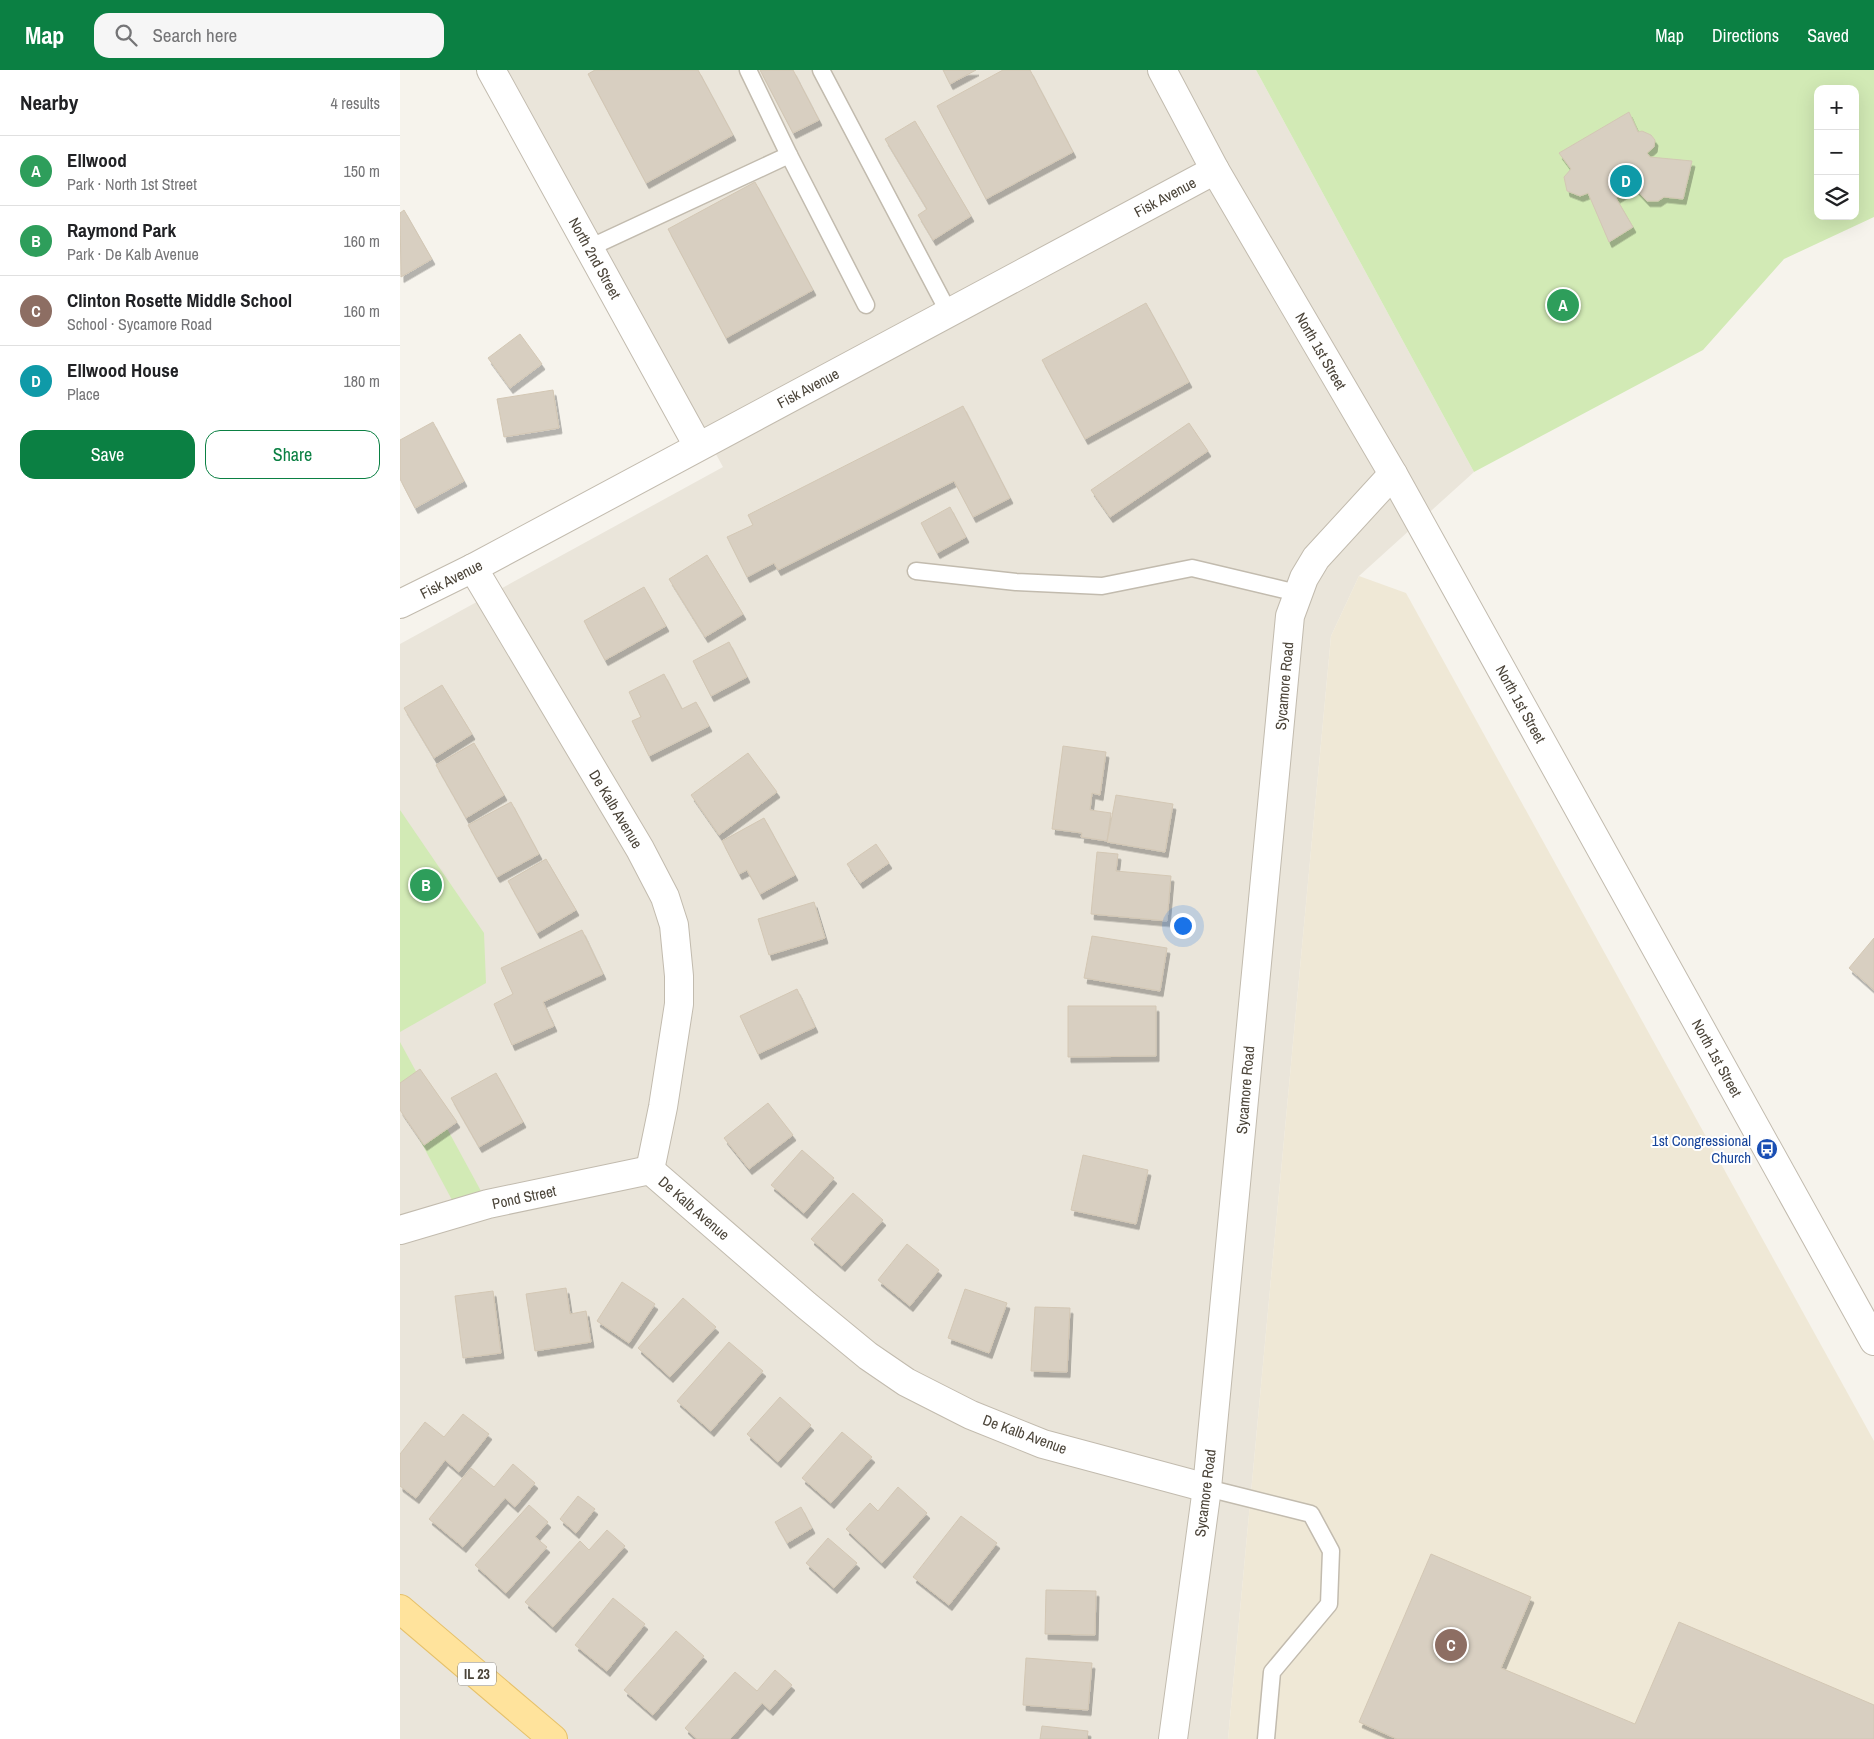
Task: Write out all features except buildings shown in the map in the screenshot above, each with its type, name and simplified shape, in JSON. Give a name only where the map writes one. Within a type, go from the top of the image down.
[{"type":"main road","name":"IL 23","points":[[400,1609],[553,1739]]},
{"type":"street","name":"North 2nd Street","points":[[491,70],[698,446]]},
{"type":"street","name":"North 1st Street","points":[[1162,70],[1216,170],[1393,474],[1874,1341]]},
{"type":"street","name":"Fisk Avenue","points":[[400,604],[473,568],[1216,170]]},
{"type":"street","name":"Sycamore Road","points":[[1173,1739],[1207,1488],[1290,616],[1297,593],[1316,558],[1393,474]]},
{"type":"street","name":"De Kalb Avenue","points":[[473,568],[640,849],[665,897],[674,925],[679,976],[679,1004],[650,1170],[806,1305],[868,1356],[906,1382],[971,1415],[1044,1444],[1207,1488]]},
{"type":"street","name":"Pond Street","points":[[400,1230],[488,1204],[650,1170]]},
{"type":"lane","points":[[748,70],[789,155],[866,305]]},
{"type":"lane","points":[[821,70],[948,313]]},
{"type":"lane","points":[[590,248],[789,155]]},
{"type":"lane","points":[[916,571],[1016,582],[1102,586],[1192,568],[1297,593]]},
{"type":"lane","points":[[1207,1488],[1310,1514],[1331,1551],[1329,1604],[1272,1672],[1266,1739]]},
{"type":"shaded area","points":[[508,70],[1256,70],[1474,472],[1359,576],[1331,636],[1228,1739],[400,1739],[400,644],[723,467]]},
{"type":"shaded area","points":[[1359,576],[1406,593],[1874,1441],[1874,1739],[1228,1739],[1331,636]]},
{"type":"green space","points":[[1256,70],[1874,70],[1874,217],[1784,259],[1703,350],[1474,472]]},
{"type":"green space","points":[[400,810],[484,933],[486,983],[400,1032]]},
{"type":"green space","points":[[400,1042],[488,1204],[459,1213],[400,1103]]},
{"type":"place","name":"Ellwood House","points":[[1626,181]]},
{"type":"place","name":"Ellwood","points":[[1563,305]]},
{"type":"place","name":"Raymond Park","points":[[426,885]]},
{"type":"place","name":"1st Congressional Church","points":[[1767,1149]]},
{"type":"place","name":"Clinton Rosette Middle School","points":[[1451,1645]]}]
